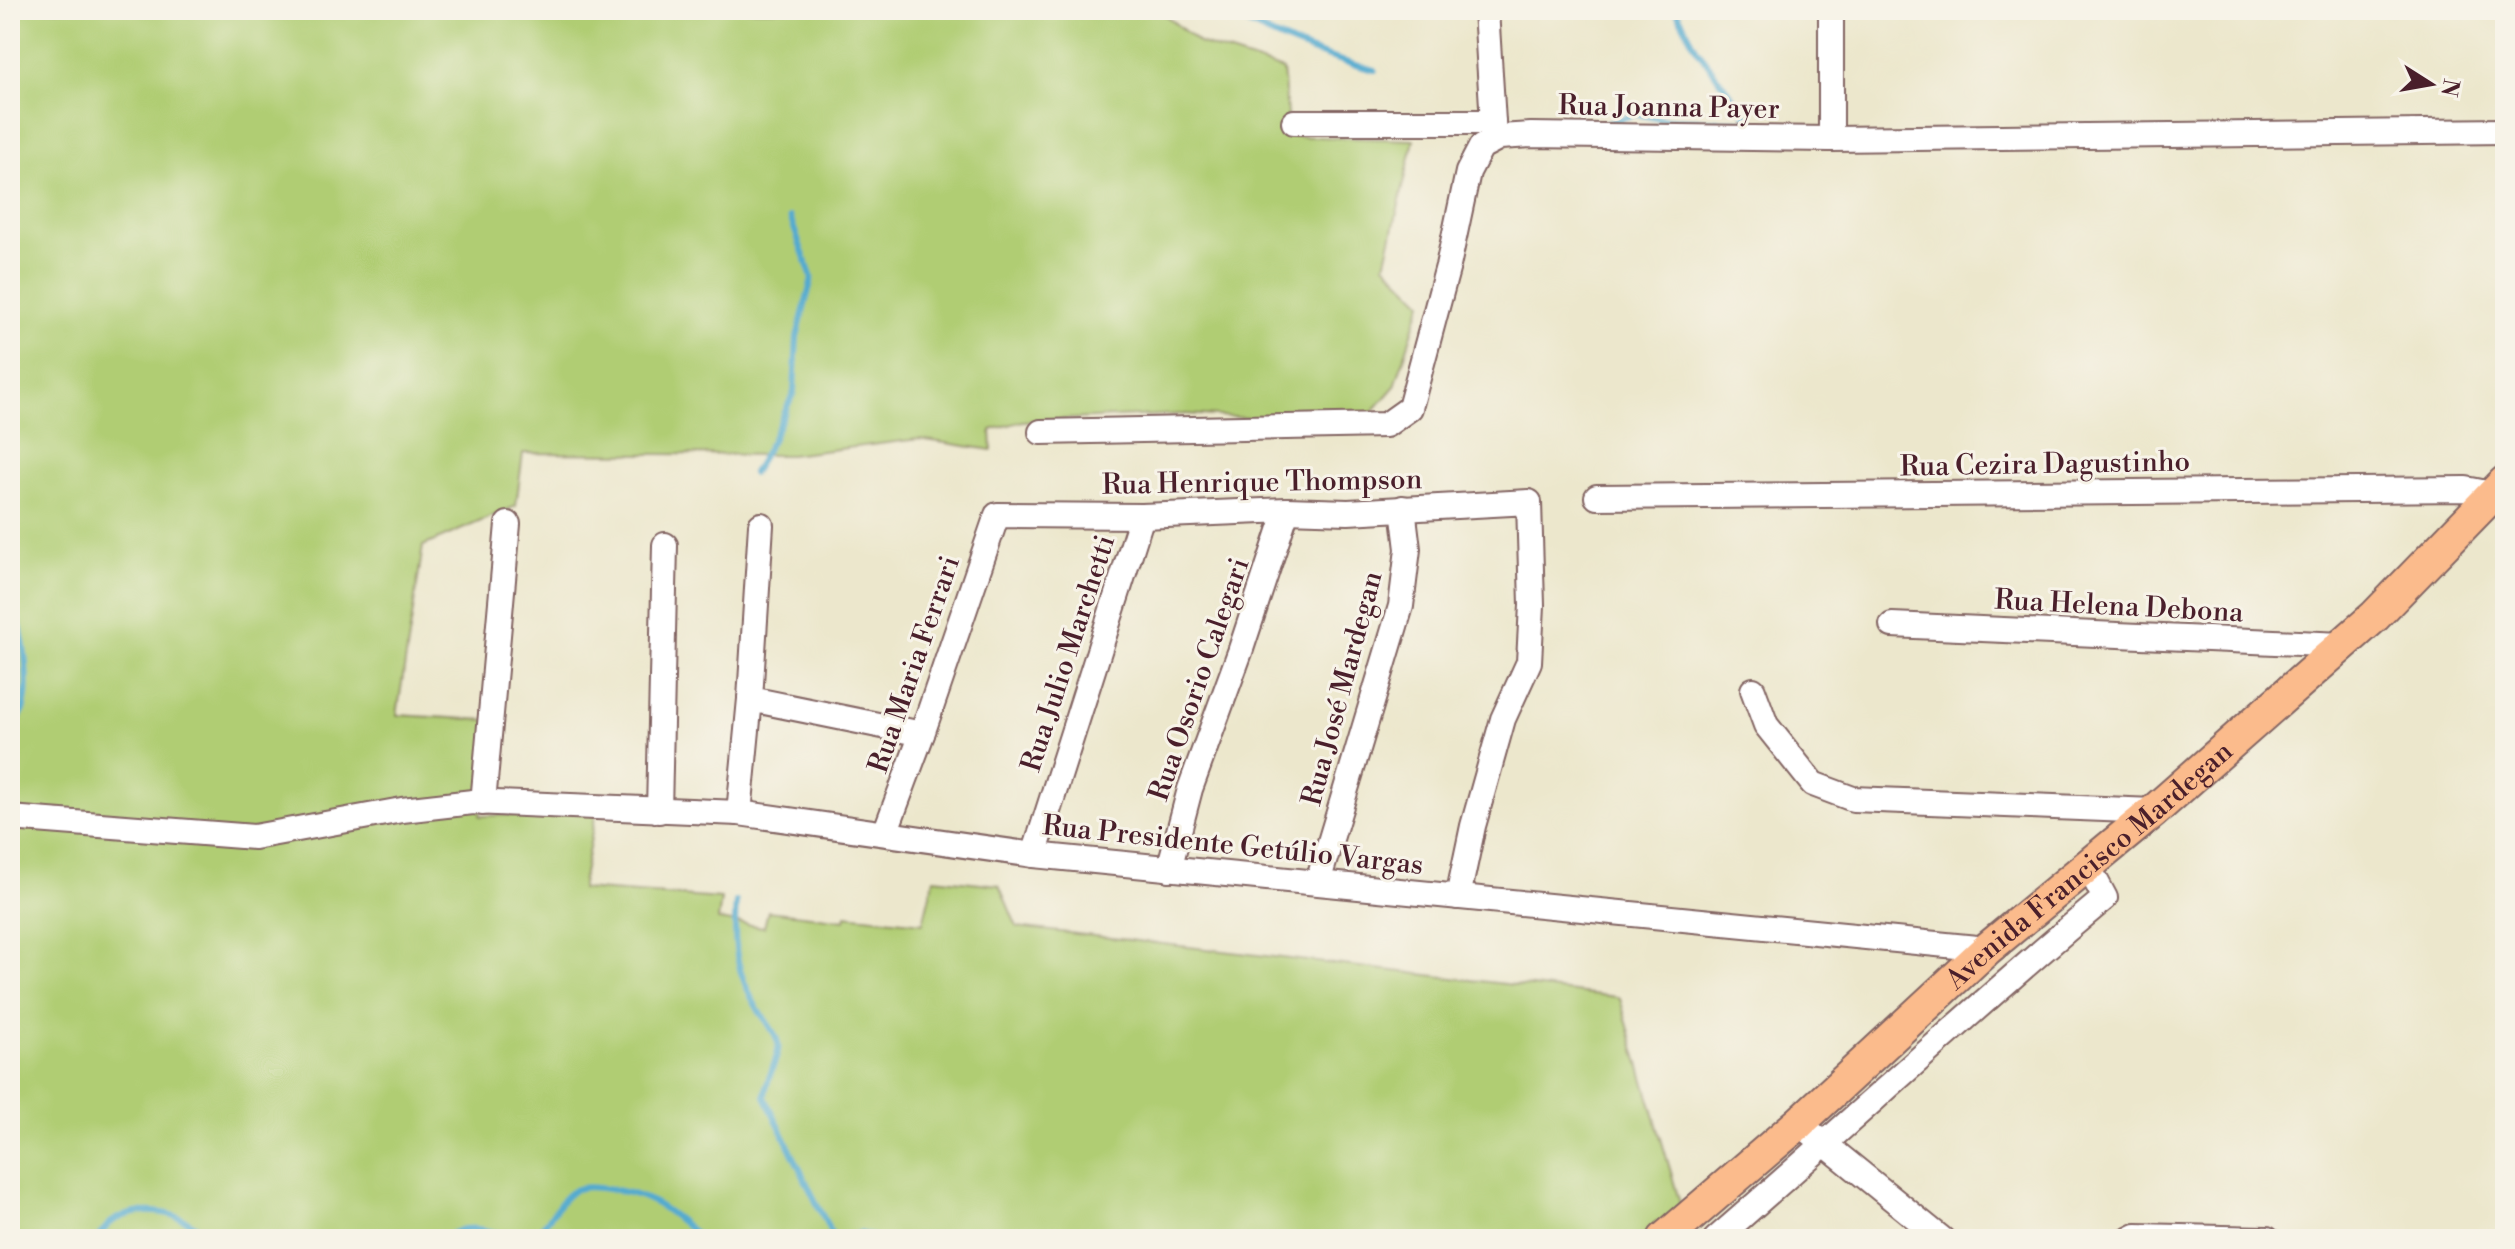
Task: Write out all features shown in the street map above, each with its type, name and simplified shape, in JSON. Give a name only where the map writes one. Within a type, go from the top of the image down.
[{"type":"main road","name":"Avenida Francisco Mardegan","points":[[1664,1239],[1799,1123],[1998,939],[2154,811],[2375,616],[2499,488]]},
{"type":"street","points":[[1041,432],[1386,425],[1410,408],[1448,266],[1468,172],[1493,131],[1486,10]]},
{"type":"street","points":[[1831,10],[1831,139]]},
{"type":"street","name":"Rua Joanna Payer","points":[[1294,122],[1493,131],[1500,137],[1831,139],[2505,131]]},
{"type":"street","name":"Rua Cezira Dagustinho","points":[[1597,497],[2499,488]]},
{"type":"street","name":"Rua Henrique Thompson","points":[[997,515],[1142,516],[1287,510],[1348,512],[1529,502],[1532,605],[1529,662],[1503,719],[1473,826],[1458,897]]},
{"type":"street","name":"Rua José Mardegan","points":[[1318,882],[1401,606],[1408,549],[1403,508]]},
{"type":"street","name":"Rua Osorio Calegari","points":[[1169,869],[1190,789],[1287,510]]},
{"type":"street","name":"Rua Maria Ferrari","points":[[885,833],[997,515]]},
{"type":"street","name":"Rua Julio Marchetti","points":[[1034,855],[1142,516]]},
{"type":"street","points":[[478,803],[508,524]]},
{"type":"street","points":[[739,813],[761,525]]},
{"type":"street","points":[[659,811],[665,545]]},
{"type":"street","name":"Rua Helena Debona","points":[[1892,625],[2342,645]]},
{"type":"street","points":[[1753,690],[1766,725],[1813,784],[1853,799],[2154,811]]},
{"type":"street","points":[[750,699],[922,734]]},
{"type":"street","name":"Rua Presidente Getúlio Vargas","points":[[10,818],[254,837],[402,810],[478,803],[739,813],[1034,855],[1169,869],[1458,897],[1998,939]]},
{"type":"street","points":[[1716,1239],[2034,957],[2105,898],[2088,866]]},
{"type":"street","points":[[1998,939],[2034,957]]},
{"type":"street","points":[[1799,1123],[1942,1239]]},
{"type":"street","points":[[2130,1239],[2136,1236],[2267,1239]]},
{"type":"green space","points":[[10,10],[1159,10],[1199,43],[1283,70],[1289,136],[1414,140],[1385,265],[1422,302],[1395,386],[1361,425],[1185,414],[1023,421],[991,430],[992,450],[919,439],[790,455],[523,453],[516,506],[423,546],[397,715],[487,720],[480,816],[596,812],[581,889],[721,899],[718,920],[764,927],[768,911],[845,920],[846,915],[923,923],[934,878],[999,885],[1017,927],[1617,997],[1682,1210],[1648,1239],[10,1239]]},
{"type":"waterway","points":[[1222,10],[1297,45],[1375,70]]},
{"type":"waterway","points":[[1676,10],[1696,48],[1751,122]]},
{"type":"waterway","points":[[1599,126],[1636,114],[1660,119],[1751,122]]},
{"type":"waterway","points":[[753,473],[794,392],[797,337],[812,278],[790,217]]},
{"type":"waterway","points":[[10,604],[23,640],[26,686],[23,710],[10,732]]},
{"type":"waterway","points":[[736,902],[735,932],[740,971],[751,997],[778,1043],[765,1097],[834,1239]]},
{"type":"waterway","points":[[443,1239],[468,1229],[527,1235],[546,1223],[570,1193],[588,1187],[631,1193],[655,1203],[701,1239]]},
{"type":"waterway","points":[[97,1239],[115,1220],[139,1212],[178,1217],[209,1239]]},
{"type":"waterway","points":[[844,1239],[860,1233],[880,1239]]},
{"type":"waterway","points":[[928,1239],[938,1239]]}]
